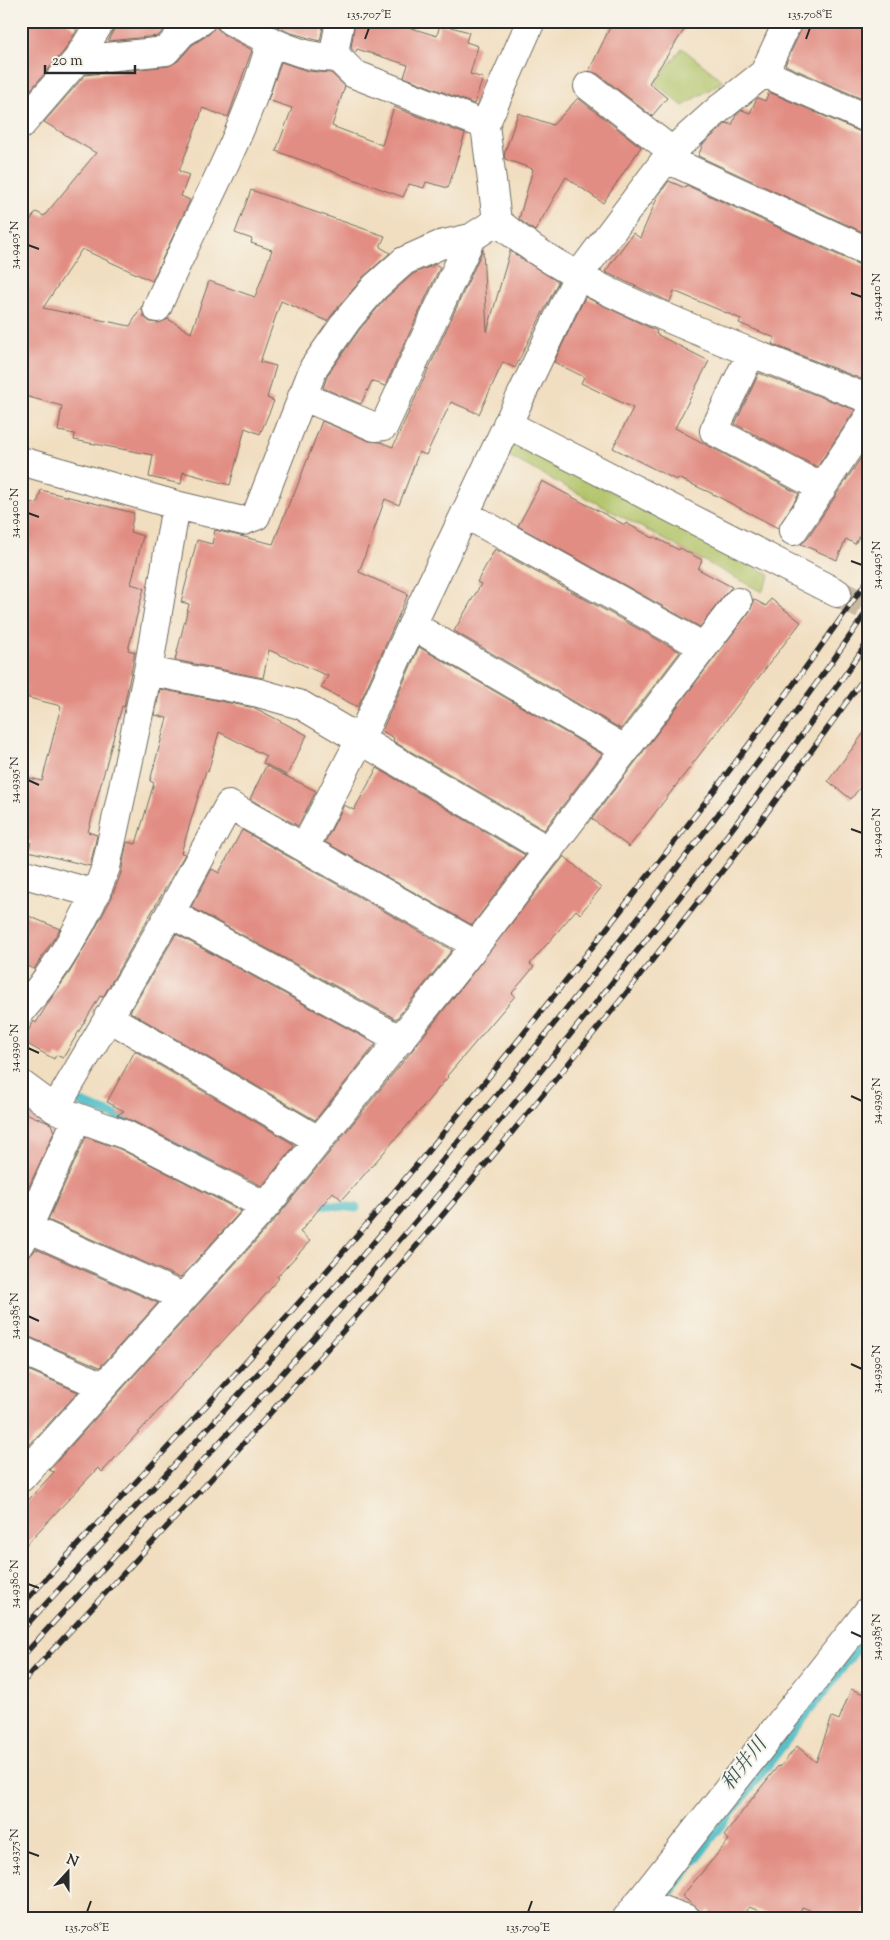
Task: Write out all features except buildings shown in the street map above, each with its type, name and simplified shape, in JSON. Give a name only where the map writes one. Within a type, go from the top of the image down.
[{"type":"street","points":[[21,125],[77,60],[102,21]]},
{"type":"street","points":[[77,60],[166,51],[182,33],[201,21]]},
{"type":"street","points":[[231,21],[271,42],[323,58],[337,57]]},
{"type":"street","points":[[340,21],[335,48],[337,57],[354,74],[485,124]]},
{"type":"street","points":[[532,21],[485,124],[497,221],[509,231],[578,276],[651,312],[869,399]]},
{"type":"street","points":[[305,847],[360,740],[412,625],[578,276],[670,155],[720,108],[764,73],[788,21]]},
{"type":"street","points":[[157,308],[173,268],[218,178],[249,108],[271,42]]},
{"type":"street","points":[[764,73],[869,119]]},
{"type":"street","points":[[588,86],[670,155],[869,252]]},
{"type":"street","points":[[21,461],[176,505],[243,521],[256,516],[314,366],[348,319],[375,287],[404,261],[440,245],[471,238],[497,221]]},
{"type":"street","points":[[302,396],[374,427],[384,426],[471,238]]},
{"type":"street","points":[[329,347],[349,289]]},
{"type":"street","points":[[751,353],[714,432],[822,488]]},
{"type":"street","points":[[793,531],[869,417]]},
{"type":"street","points":[[507,424],[837,593]]},
{"type":"street","points":[[21,1011],[34,997],[60,957],[96,894],[106,867],[148,671],[176,505]]},
{"type":"street","points":[[465,514],[704,647]]},
{"type":"street","points":[[22,1477],[266,1206],[476,945],[738,602]]},
{"type":"street","points":[[412,625],[626,750]]},
{"type":"street","points":[[148,671],[281,699],[301,706],[548,851]]},
{"type":"street","points":[[183,1297],[24,1236],[66,1113],[108,1018],[170,913],[229,805],[476,945]]},
{"type":"street","points":[[21,873],[96,894]]},
{"type":"street","points":[[170,913],[401,1040]]},
{"type":"street","points":[[108,1018],[318,1140]]},
{"type":"street","points":[[21,1084],[66,1113],[126,1135],[266,1206]]},
{"type":"street","points":[[21,1350],[103,1386]]},
{"type":"street","points":[[687,1919],[632,1910],[869,1610]]},
{"type":"green space","points":[[682,48],[723,81],[683,106],[655,83]]},
{"type":"green space","points":[[510,439],[770,575],[762,592],[503,453]]},
{"type":"waterway","points":[[66,1097],[126,1120],[224,1170]]},
{"type":"waterway","points":[[279,1195],[291,1200],[356,1208]]},
{"type":"waterway","name":"和井川","points":[[659,1907],[869,1633]]},
{"type":"tunnel","points":[[837,593],[869,609]]},
{"type":"railway","points":[[21,1606],[260,1347],[375,1215],[449,1126],[691,821],[782,701],[869,578]]},
{"type":"railway","points":[[21,1631],[310,1316],[468,1130],[583,988],[739,787],[818,681],[869,608]]},
{"type":"railway","points":[[21,1658],[320,1331],[402,1238],[480,1145],[595,1003],[747,809],[869,640]]},
{"type":"railway","points":[[21,1684],[226,1463],[375,1295],[495,1153],[624,996],[752,833],[869,671]]}]
